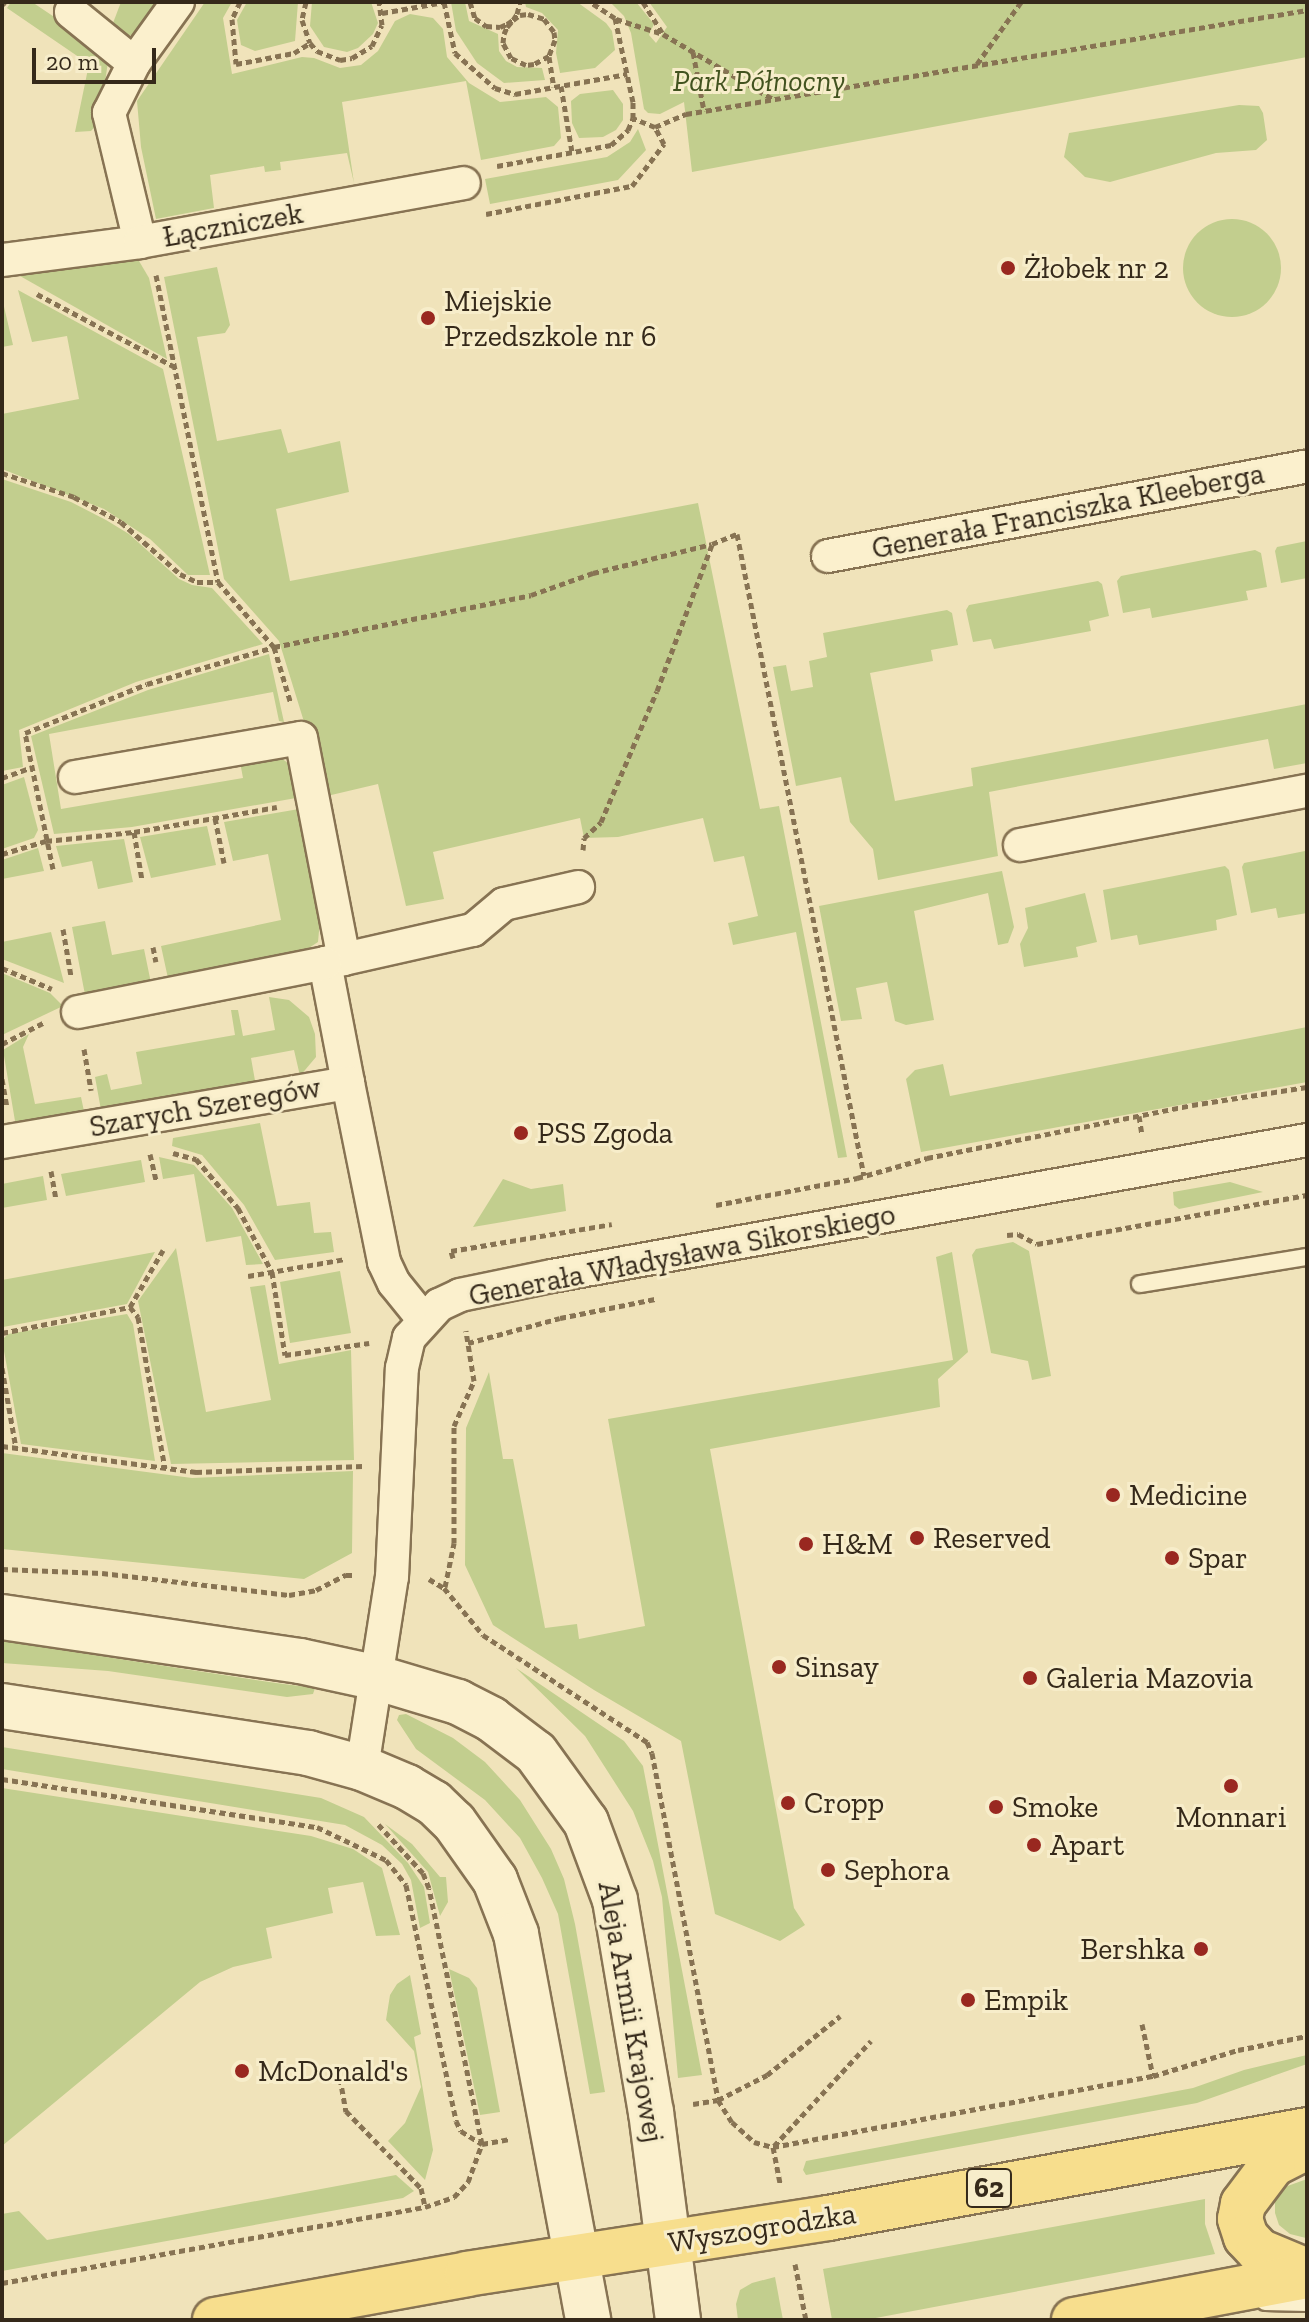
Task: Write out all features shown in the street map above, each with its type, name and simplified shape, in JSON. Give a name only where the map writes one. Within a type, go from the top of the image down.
[{"type":"main road","name":"Wyszogrodzka","points":[[215,2320],[578,2256],[814,2220],[1307,2130]]},
{"type":"main road","points":[[1307,2147],[1273,2164],[1243,2204],[1240,2219],[1246,2237],[1259,2251],[1307,2274]]},
{"type":"main road","points":[[1074,2320],[1307,2274]]},
{"type":"street","points":[[140,242],[109,113],[134,63],[178,2]]},
{"type":"street","points":[[71,12],[134,63]]},
{"type":"street","name":"Łączniczek","points":[[2,260],[140,242],[464,183]]},
{"type":"street","name":"Generała Franciszka Kleeberga","points":[[828,556],[1307,466]]},
{"type":"street","points":[[75,777],[301,738],[335,961],[348,1083]]},
{"type":"street","points":[[1020,845],[1307,791]]},
{"type":"street","points":[[69,1002],[335,961],[473,930],[504,904],[578,887]]},
{"type":"street","name":"Szarych Szeregów","points":[[2,1142],[348,1083],[381,1252],[416,1329]]},
{"type":"street","name":"Generała Władysława Sikorskiego","points":[[416,1329],[439,1305],[460,1295],[1307,1140]]},
{"type":"street","points":[[362,1768],[392,1577],[402,1368],[416,1329]]},
{"type":"street","name":"Aleja Armii Krajowej","points":[[2,1617],[300,1661],[378,1678],[445,1697],[491,1719],[536,1753],[586,1822],[615,1900],[670,2242],[678,2320]]},
{"type":"street","points":[[2,1706],[308,1753],[362,1768],[407,1787],[445,1813],[483,1859],[506,1901],[516,1934],[588,2320]]},
{"type":"lane","points":[[1140,1284],[1307,1257]]},
{"type":"lane","points":[[1171,2301],[1307,2303]]},
{"type":"path","points":[[240,2],[232,19],[236,64],[294,53],[310,43]]},
{"type":"path","points":[[306,2],[302,20],[310,43],[328,57],[352,58],[372,46],[382,25],[379,2]]},
{"type":"path","points":[[382,13],[444,2],[455,53],[495,88],[515,94],[628,74]]},
{"type":"path","points":[[470,2],[475,18],[486,26],[500,27],[520,15],[536,14],[550,24],[555,40],[549,56],[554,87]]},
{"type":"path","points":[[520,2],[504,34],[505,50],[511,58],[526,65],[549,56]]},
{"type":"path","points":[[590,2],[615,18],[663,34],[773,99]]},
{"type":"path","points":[[643,2],[663,34]]},
{"type":"path","points":[[976,65],[1021,2]]},
{"type":"path","points":[[655,127],[686,114],[1307,10]]},
{"type":"path","points":[[464,183],[482,169],[611,145],[628,130],[633,118],[628,74],[615,18]]},
{"type":"path","points":[[692,51],[704,111]]},
{"type":"path","points":[[561,86],[572,152]]},
{"type":"path","points":[[633,118],[655,127],[664,144]]},
{"type":"path","points":[[140,242],[155,274],[218,582],[274,647],[301,738]]},
{"type":"path","points":[[28,290],[174,367]]},
{"type":"path","points":[[2,473],[74,497],[121,522],[180,574],[197,582],[218,582]]},
{"type":"path","points":[[53,869],[25,733],[147,684],[274,647],[531,595],[593,573],[712,544],[737,534],[864,1176]]},
{"type":"path","points":[[578,887],[584,838],[601,822],[712,544]]},
{"type":"path","points":[[2,778],[32,767]]},
{"type":"path","points":[[2,854],[46,841],[134,832],[313,801]]},
{"type":"path","points":[[215,818],[224,863]]},
{"type":"path","points":[[134,832],[142,880]]},
{"type":"path","points":[[2,968],[69,1002],[97,1126]]},
{"type":"path","points":[[703,1207],[864,1176],[942,1155],[1192,1105],[1307,1087]]},
{"type":"path","points":[[136,1154],[174,1153],[196,1159],[238,1208],[272,1272],[285,1355],[416,1329]]},
{"type":"path","points":[[38,1171],[64,1167]]},
{"type":"path","points":[[1002,1236],[1018,1234],[1037,1244],[1307,1195]]},
{"type":"path","points":[[444,1588],[454,1543],[454,1426],[474,1381],[451,1251],[625,1221]]},
{"type":"path","points":[[2,1333],[130,1307],[163,1250]]},
{"type":"path","points":[[248,1276],[381,1252]]},
{"type":"path","points":[[468,1343],[560,1318],[662,1298]]},
{"type":"path","points":[[130,1307],[138,1317],[165,1468]]},
{"type":"path","points":[[2,1368],[16,1448]]},
{"type":"path","points":[[2,1446],[196,1472],[363,1466]]},
{"type":"path","points":[[2,1779],[317,1827],[386,1860],[406,1885],[456,2121],[461,2131],[482,2144]]},
{"type":"path","points":[[2,2283],[425,2207],[454,2197],[468,2182],[478,2163],[482,2144],[429,1888],[423,1873],[368,1814]]},
{"type":"path","points":[[718,2100],[767,2075],[840,2016]]},
{"type":"path","points":[[1142,2024],[1153,2076]]},
{"type":"path","points":[[871,2041],[773,2147],[1153,2076],[1238,2050],[1307,2036]]},
{"type":"path","points":[[333,2079],[340,2078],[346,2111],[421,2188],[425,2207]]},
{"type":"green space","points":[[11,2],[32,2],[93,43],[108,62],[99,122],[91,131],[75,132],[89,64],[7,8]]},
{"type":"green space","points":[[121,2],[161,2],[139,33],[133,36],[121,33],[113,23]]},
{"type":"green space","points":[[205,2],[232,2],[223,18],[232,74],[302,57],[340,68],[361,65],[378,51],[395,21],[410,14],[433,18],[443,29],[447,57],[469,83],[500,102],[546,97],[558,107],[561,138],[554,146],[481,160],[466,81],[342,102],[354,183],[347,153],[280,162],[281,170],[265,172],[264,166],[210,175],[214,208],[156,219],[141,147],[137,101]]},
{"type":"green space","points":[[247,2],[298,2],[295,41],[255,51],[241,45],[237,20]]},
{"type":"green space","points":[[312,2],[371,2],[378,23],[373,34],[358,48],[347,52],[324,47],[310,26]]},
{"type":"green space","points":[[451,2],[465,2],[469,21],[498,34],[499,51],[506,61],[517,67],[542,68],[545,80],[504,83],[477,63],[456,31]]},
{"type":"green space","points":[[525,2],[577,2],[606,23],[612,31],[615,50],[595,68],[560,73],[556,53],[558,30],[542,13],[526,7]]},
{"type":"green space","name":"Park Północny","points":[[610,2],[636,2],[654,24],[649,35],[656,43],[667,27],[649,2],[1307,2],[1307,57],[692,172],[684,102],[660,114],[648,113],[644,109],[631,33],[624,16]]},
{"type":"green space","points":[[613,90],[623,104],[623,120],[616,130],[603,137],[579,138],[572,123],[571,101],[580,94]]},
{"type":"green space","points":[[1239,105],[1259,106],[1263,113],[1267,140],[1256,150],[1216,153],[1110,182],[1085,177],[1064,157],[1069,133]]},
{"type":"green space","points":[[638,129],[646,150],[618,180],[490,204],[485,179],[607,157],[630,142]]},
{"type":"green space","points":[[1232,219],[1251,223],[1267,233],[1277,249],[1281,268],[1277,287],[1267,303],[1251,313],[1232,317],[1213,313],[1197,303],[1187,287],[1183,268],[1187,249],[1197,233],[1213,223]]},
{"type":"green space","points":[[128,255],[139,261],[149,278],[167,359],[20,276]]},
{"type":"green space","points":[[217,267],[230,325],[225,333],[197,337],[217,441],[281,429],[288,453],[340,441],[349,492],[276,509],[290,581],[698,503],[760,809],[779,806],[847,1157],[838,1158],[796,932],[733,945],[728,923],[758,916],[744,856],[714,862],[703,818],[618,837],[584,838],[580,818],[433,852],[444,899],[406,906],[378,784],[327,796],[279,641],[224,579],[164,277]]},
{"type":"green space","points":[[18,290],[163,369],[210,575],[188,575],[150,539],[104,509],[2,469],[2,414],[79,399],[67,336],[32,342]]},
{"type":"green space","points":[[2,298],[13,345],[2,347]]},
{"type":"green space","points":[[2,479],[71,502],[129,534],[179,579],[212,588],[263,644],[136,682],[19,730],[23,767],[2,771]]},
{"type":"green space","points":[[1307,541],[1307,578],[1281,583],[1275,551],[1277,547]]},
{"type":"green space","points":[[1255,550],[1261,553],[1267,587],[1246,591],[1248,600],[1152,618],[1150,608],[1123,613],[1117,581],[1121,576]]},
{"type":"green space","points":[[1098,581],[1102,584],[1109,616],[1089,621],[1091,631],[994,649],[991,639],[973,642],[966,610],[969,605]]},
{"type":"green space","points":[[947,610],[952,613],[958,645],[931,650],[933,661],[870,673],[895,801],[973,786],[971,768],[1307,704],[1307,763],[1274,769],[1268,739],[989,792],[998,856],[878,880],[873,849],[850,822],[841,777],[796,786],[773,667],[786,665],[791,691],[813,687],[809,661],[827,657],[823,633]]},
{"type":"green space","points":[[269,654],[284,722],[279,721],[273,692],[49,734],[61,809],[243,778],[240,762],[280,757],[289,764],[296,798],[132,827],[54,834],[31,736],[148,690]]},
{"type":"green space","points":[[24,777],[38,830],[34,838],[2,849],[2,785]]},
{"type":"green space","points":[[299,809],[321,909],[318,942],[292,959],[169,983],[161,946],[281,920],[268,854],[233,861],[224,822]]},
{"type":"green space","points":[[207,826],[216,865],[151,878],[140,837]]},
{"type":"green space","points":[[124,839],[133,882],[98,889],[92,861],[62,867],[56,846]]},
{"type":"green space","points":[[38,848],[44,871],[2,879],[2,860]]},
{"type":"green space","points":[[1305,851],[1307,913],[1278,918],[1276,908],[1251,913],[1242,867],[1244,863]]},
{"type":"green space","points":[[1225,866],[1229,870],[1237,915],[1216,920],[1217,930],[1139,945],[1137,935],[1111,940],[1103,890]]},
{"type":"green space","points":[[1002,871],[1014,927],[1008,943],[998,945],[988,893],[914,911],[934,1020],[906,1025],[895,1021],[887,982],[856,988],[862,1019],[841,1021],[819,906]]},
{"type":"green space","points":[[1085,893],[1097,942],[1076,947],[1078,957],[1024,967],[1020,944],[1028,928],[1025,908]]},
{"type":"green space","points":[[105,921],[112,955],[144,949],[152,988],[86,1000],[72,927]]},
{"type":"green space","points":[[51,932],[64,983],[2,959],[2,942]]},
{"type":"green space","points":[[2,973],[50,993],[63,1006],[2,1035]]},
{"type":"green space","points":[[269,997],[289,1000],[309,1017],[315,1034],[316,1057],[300,1076],[294,1050],[251,1058],[257,1092],[101,1110],[95,1077],[107,1074],[111,1090],[142,1084],[136,1052],[235,1035],[231,1010],[238,1010],[243,1036],[275,1030]]},
{"type":"green space","points":[[1307,1027],[1307,1082],[921,1152],[906,1079],[915,1070],[943,1064],[950,1096]]},
{"type":"green space","points":[[29,1034],[23,1047],[35,1104],[81,1097],[85,1116],[21,1127],[15,1121],[3,1050]]},
{"type":"green space","points":[[260,1123],[277,1206],[310,1202],[314,1233],[331,1232],[334,1252],[275,1260],[244,1205],[202,1155],[172,1146],[173,1138]]},
{"type":"green space","points":[[159,1157],[194,1165],[232,1208],[263,1264],[246,1265],[241,1236],[206,1242],[194,1174],[163,1179]]},
{"type":"green space","points":[[141,1160],[145,1182],[66,1196],[61,1174]]},
{"type":"green space","points":[[43,1176],[47,1200],[2,1208],[2,1184]]},
{"type":"green space","points":[[503,1179],[531,1189],[563,1184],[566,1211],[473,1227]]},
{"type":"green space","points":[[1230,1182],[1263,1192],[1179,1209],[1174,1205],[1173,1192]]},
{"type":"green space","points":[[1013,1242],[1029,1251],[1051,1376],[1032,1380],[1028,1361],[991,1353],[972,1255],[976,1249]]},
{"type":"green space","points":[[176,1248],[206,1412],[271,1400],[250,1287],[265,1285],[279,1364],[351,1350],[354,1460],[171,1464],[138,1301]]},
{"type":"green space","points":[[155,1252],[127,1304],[3,1327],[2,1280]]},
{"type":"green space","points":[[952,1252],[968,1352],[938,1379],[940,1407],[710,1449],[794,1908],[805,1925],[780,1941],[715,1914],[681,1741],[493,1625],[465,1565],[466,1428],[489,1372],[503,1459],[513,1459],[545,1628],[577,1624],[579,1639],[645,1626],[608,1419],[953,1360],[936,1257]]},
{"type":"green space","points":[[340,1271],[351,1333],[290,1343],[280,1282]]},
{"type":"green space","points":[[127,1314],[133,1324],[155,1461],[21,1444],[2,1340],[8,1334]]},
{"type":"green space","points":[[2,1453],[192,1478],[353,1471],[352,1553],[304,1579],[2,1549]]},
{"type":"green space","points":[[2,1641],[315,1688],[313,1694],[287,1697],[108,1671],[2,1663]]},
{"type":"green space","points":[[516,1668],[624,1741],[643,1766],[702,2075],[678,2078],[662,1897],[653,1861],[633,1811],[585,1736]]},
{"type":"green space","points":[[406,1714],[453,1738],[485,1762],[520,1800],[551,1849],[564,1879],[575,1924],[605,2092],[590,2094],[558,1914],[542,1878],[520,1838],[485,1800],[416,1749],[397,1720],[399,1715]]},
{"type":"green space","points":[[2,1747],[321,1798],[364,1817],[408,1863],[424,1887],[430,1923],[420,1928],[411,1880],[402,1864],[382,1845],[345,1825],[2,1769]]},
{"type":"green space","points":[[2,1788],[311,1836],[353,1849],[382,1868],[400,1935],[376,1936],[363,1882],[328,1888],[333,1913],[266,1928],[272,1958],[233,1967],[200,1982],[2,2146]]},
{"type":"green space","points":[[385,1824],[412,1844],[440,1877],[446,1877],[448,1902],[440,1916],[428,1872]]},
{"type":"green space","points":[[449,1969],[469,1978],[477,1988],[500,2112],[480,2115]]},
{"type":"green space","points":[[410,1975],[421,2034],[414,2037],[433,2150],[425,2180],[388,2141],[405,2123],[421,2087],[414,2051],[386,2020],[390,1995],[397,1984]]},
{"type":"green space","points":[[1307,2055],[1307,2064],[1197,2103],[806,2175],[803,2170],[806,2161],[1193,2088],[1244,2070]]},
{"type":"green space","points":[[396,2175],[414,2191],[403,2198],[2,2271],[2,2214],[19,2211],[47,2240]]},
{"type":"green space","points":[[1307,2179],[1306,2238],[1290,2234],[1279,2225],[1275,2201],[1282,2188]]},
{"type":"green space","points":[[1205,2199],[1205,2224],[1215,2254],[865,2320],[832,2320],[823,2269]]},
{"type":"green space","points":[[775,2277],[783,2320],[738,2320],[736,2304],[740,2290]]},
{"type":"place","name":"Żłobek nr 2","points":[[1008,268]]},
{"type":"place","name":"Miejskie Przedszkole nr 6","points":[[428,318]]},
{"type":"place","name":"PSS Zgoda","points":[[521,1133]]},
{"type":"place","name":"Medicine","points":[[1113,1495]]},
{"type":"place","name":"Reserved","points":[[917,1538]]},
{"type":"place","name":"H&M","points":[[806,1544]]},
{"type":"place","name":"Spar","points":[[1172,1558]]},
{"type":"place","name":"Sinsay","points":[[779,1667]]},
{"type":"place","name":"Galeria Mazovia","points":[[1030,1678]]},
{"type":"place","name":"Monnari","points":[[1231,1786]]},
{"type":"place","name":"Cropp","points":[[788,1803]]},
{"type":"place","name":"Smoke","points":[[996,1807]]},
{"type":"place","name":"Apart","points":[[1034,1845]]},
{"type":"place","name":"Sephora","points":[[828,1870]]},
{"type":"place","name":"Bershka","points":[[1201,1949]]},
{"type":"place","name":"Empik","points":[[968,2000]]},
{"type":"place","name":"McDonald's","points":[[242,2071]]}]
